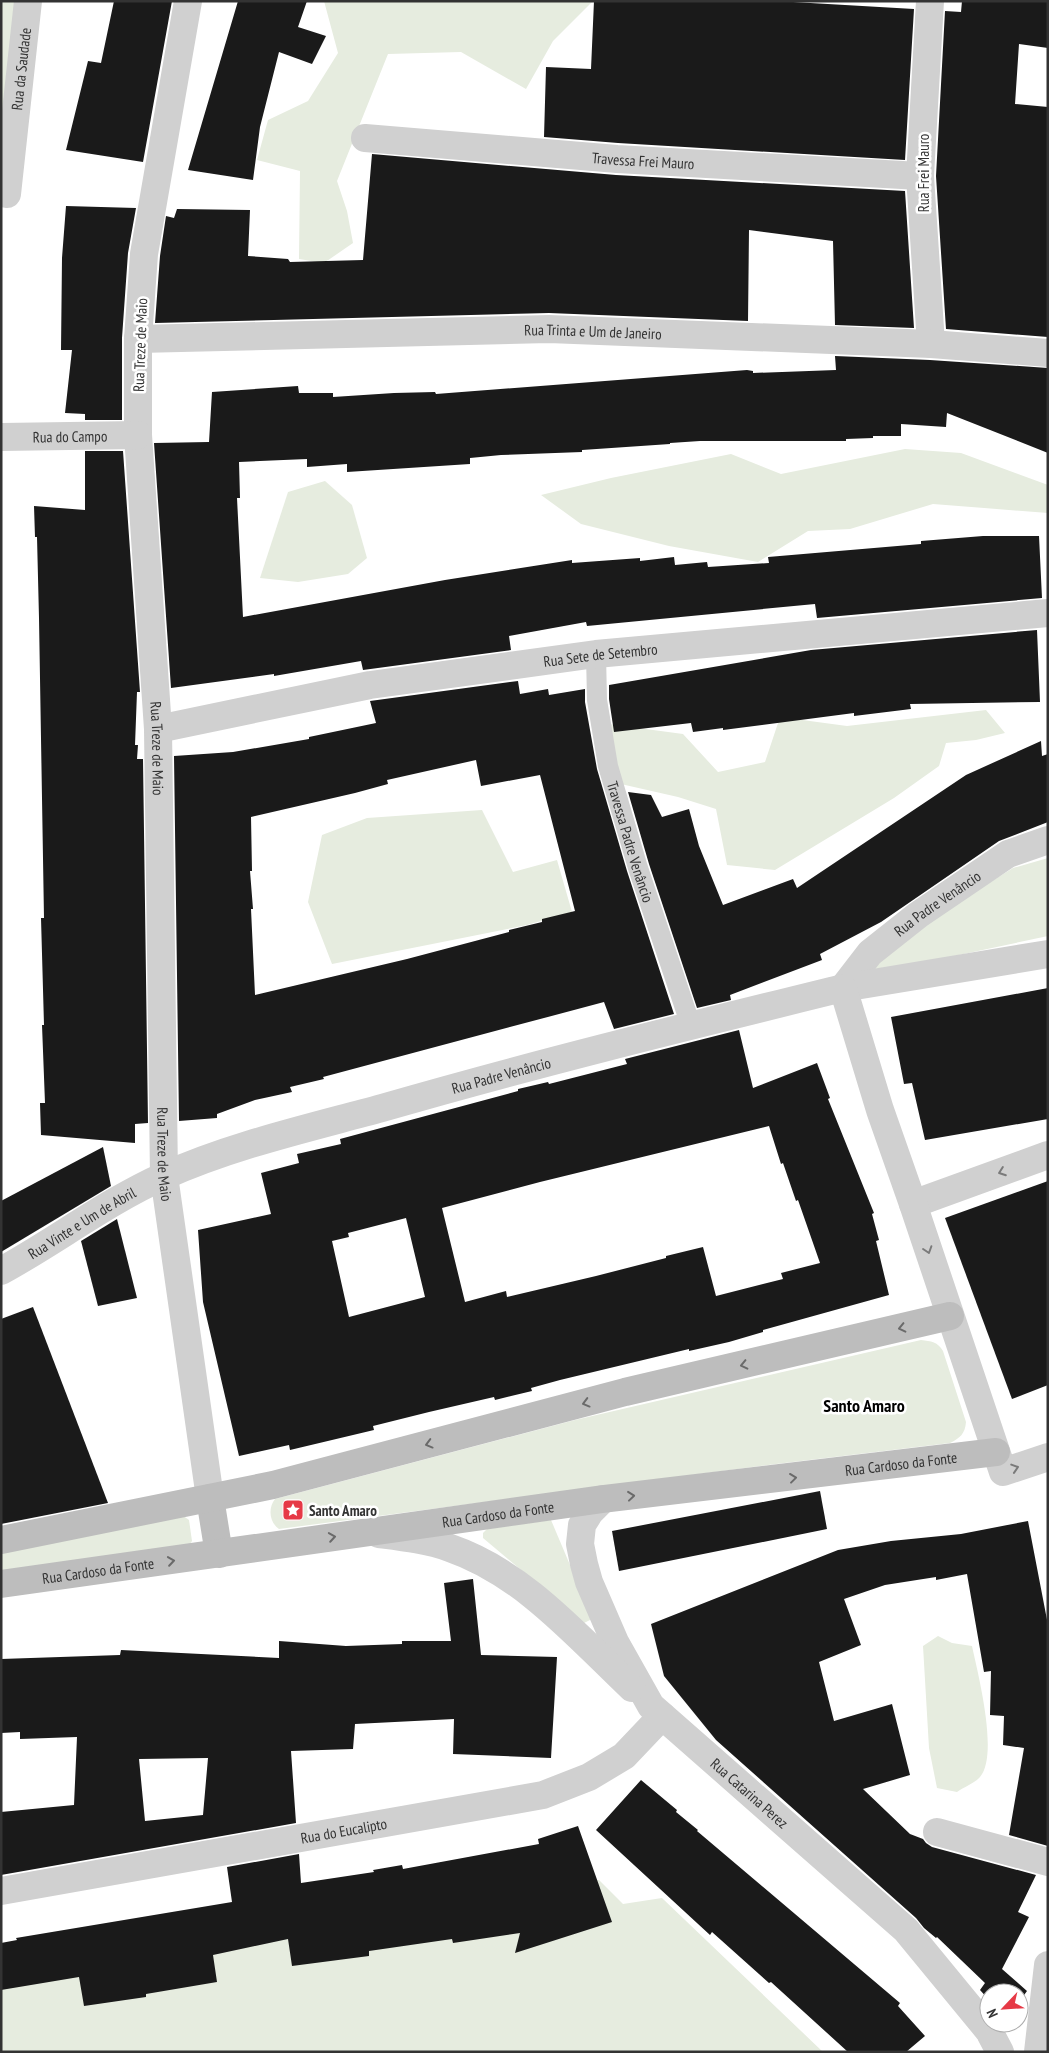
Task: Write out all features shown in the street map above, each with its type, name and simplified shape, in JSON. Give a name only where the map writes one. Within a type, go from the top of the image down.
[{"type":"main road","points":[[1,1540],[273,1485],[625,1392],[950,1316]]},
{"type":"main road","name":"Rua Cardoso da Fonte","points":[[1,1584],[603,1499],[996,1452]]},
{"type":"main road","points":[[210,1498],[219,1554]]},
{"type":"street","name":"Rua da Saudade","points":[[4,194],[28,1]]},
{"type":"street","name":"Rua Treze de Maio","points":[[188,1],[144,254],[138,339],[138,435],[158,729],[164,1176],[210,1498]]},
{"type":"street","name":"Rua Frei Mauro","points":[[930,1],[920,176],[931,344]]},
{"type":"street","name":"Travessa Frei Mauro","points":[[365,138],[617,159],[920,176]]},
{"type":"street","name":"Rua Trinta e Um de Janeiro","points":[[138,339],[549,329],[931,344],[1048,353]]},
{"type":"street","name":"Rua do Campo","points":[[1,437],[138,435]]},
{"type":"street","name":"Rua Sete de Setembro","points":[[158,729],[370,685],[596,654],[1048,613]]},
{"type":"street","name":"Rua Padre Venâncio","points":[[843,988],[870,953],[918,915],[1008,854],[1048,840]]},
{"type":"street","name":"Rua Padre Venâncio","points":[[164,1176],[233,1150],[433,1093],[690,1026],[843,988],[1048,954]]},
{"type":"street","points":[[843,988],[880,1110],[914,1204],[1003,1472],[1048,1457]]},
{"type":"street","points":[[914,1204],[1048,1155]]},
{"type":"street","name":"Rua Vinte e Um de Abril","points":[[1,1271],[111,1204],[164,1176]]},
{"type":"street","name":"Rua Catarina Perez","points":[[603,1499],[590,1512],[582,1524],[580,1544],[584,1564],[589,1582],[615,1642],[656,1711],[906,1930],[989,2030],[1000,2052]]},
{"type":"street","points":[[366,1532],[410,1538],[449,1547],[503,1572],[526,1589],[656,1711]]},
{"type":"street","name":"Rua do Eucalipto","points":[[1,1891],[543,1795],[589,1777],[624,1756],[656,1711]]},
{"type":"street","points":[[937,1832],[1048,1862]]},
{"type":"street","points":[[1038,2052],[1048,1965]]},
{"type":"lane","name":"Travessa Padre Venâncio","points":[[596,654],[597,700],[608,766],[638,868],[690,1026]]},
{"type":"shaded area","points":[[1,1],[21,1],[1,130]]},
{"type":"shaded area","points":[[324,1],[593,1],[553,41],[526,89],[461,52],[388,54],[337,181],[347,211],[353,243],[324,263],[299,259],[300,171],[257,160],[268,120],[308,101],[338,53]]},
{"type":"shaded area","points":[[905,449],[961,453],[1048,485],[1048,513],[933,504],[850,529],[808,531],[758,562],[669,546],[581,524],[541,495],[611,478],[731,454],[781,474]]},
{"type":"shaded area","points":[[325,481],[352,505],[367,558],[348,574],[298,582],[260,578],[288,492]]},
{"type":"shaded area","points":[[986,710],[1005,733],[976,740],[946,743],[939,766],[894,798],[775,870],[727,865],[716,809],[678,797],[612,782],[601,723],[683,734],[718,772],[765,762],[780,717],[847,726]]},
{"type":"shaded area","points":[[482,810],[513,872],[557,860],[572,912],[527,925],[332,964],[308,902],[322,835],[367,818]]},
{"type":"shaded area","points":[[1048,858],[1048,936],[874,973],[872,967],[931,919],[1013,868]]},
{"type":"shaded area","points":[[921,1340],[934,1342],[943,1351],[966,1422],[961,1435],[950,1443],[279,1529],[271,1519],[271,1506],[275,1499],[575,1420]]},
{"type":"shaded area","points":[[182,1515],[189,1520],[192,1541],[188,1547],[1,1577],[1,1547]]},
{"type":"shaded area","points":[[551,1520],[592,1617],[584,1623],[483,1538],[483,1533],[487,1529]]},
{"type":"shaded area","points":[[938,1636],[952,1643],[972,1646],[985,1714],[988,1751],[985,1766],[978,1779],[957,1792],[937,1788],[929,1748],[923,1646]]},
{"type":"shaded area","points":[[599,1880],[623,1904],[662,1898],[823,2052],[1,2052],[1,1965],[422,1888]]},
{"type":"building","points":[[114,1],[172,1],[143,162],[66,150],[88,61],[101,63]]},
{"type":"building","points":[[238,1],[307,1],[298,27],[326,36],[312,64],[279,52],[260,127],[253,180],[188,170]]},
{"type":"building","points":[[594,1],[776,1],[914,9],[905,160],[544,137],[546,67],[591,69]]},
{"type":"building","points":[[962,1],[1048,1],[1048,48],[1019,44],[1015,104],[1048,107],[1048,337],[946,329],[936,176],[945,11],[961,12]]},
{"type":"building","points":[[372,154],[616,175],[905,191],[914,328],[835,325],[833,241],[749,230],[748,321],[549,313],[155,323],[160,256],[166,216],[174,218],[177,209],[250,210],[248,256],[288,259],[290,262],[363,260]]},
{"type":"building","points":[[66,206],[136,208],[128,253],[122,338],[122,420],[85,420],[85,414],[65,413],[72,350],[61,350],[62,258]]},
{"type":"building","points":[[835,356],[1048,368],[1048,453],[947,413],[946,427],[901,424],[901,436],[873,436],[873,438],[846,439],[846,441],[700,441],[582,450],[582,452],[501,455],[470,458],[470,464],[347,472],[347,464],[307,467],[307,459],[239,462],[240,498],[237,498],[243,617],[445,580],[572,560],[572,563],[640,558],[640,561],[674,557],[675,565],[707,562],[708,567],[769,563],[768,557],[921,544],[921,541],[983,536],[1039,536],[1042,598],[817,618],[815,604],[587,626],[586,622],[509,636],[511,650],[363,670],[361,661],[274,676],[274,674],[171,688],[154,443],[209,442],[212,392],[298,386],[299,393],[333,393],[333,397],[394,393],[435,392],[436,394],[747,370],[753,371],[753,373],[836,370]]},
{"type":"building","points":[[85,451],[123,451],[140,692],[137,692],[135,745],[138,745],[137,759],[143,759],[148,1123],[135,1124],[135,1143],[41,1135],[40,1103],[45,1103],[41,918],[44,918],[39,618],[37,537],[35,537],[34,506],[85,510]]},
{"type":"building","points":[[1037,630],[1040,702],[910,704],[911,709],[854,716],[854,713],[723,730],[723,728],[693,732],[691,723],[614,732],[609,685],[811,650]]},
{"type":"building","points":[[518,681],[520,694],[548,689],[549,695],[585,689],[585,702],[597,769],[627,871],[674,1014],[614,1029],[604,1002],[323,1077],[324,1079],[290,1087],[292,1092],[255,1100],[217,1114],[217,1118],[179,1121],[174,756],[233,752],[309,739],[309,737],[376,723],[370,701]],"holes":[[[476,760],[481,786],[540,775],[575,911],[542,919],[542,922],[509,930],[509,932],[407,959],[255,995],[250,871],[252,871],[251,817],[355,793],[388,784],[387,780]]]},
{"type":"building","points":[[1041,741],[1042,756],[1048,754],[1048,822],[999,841],[881,922],[820,954],[822,960],[730,995],[731,1000],[697,1008],[649,864],[628,792],[651,795],[662,817],[689,809],[699,846],[723,905],[793,879],[797,888],[966,775]]},
{"type":"building","points":[[1048,988],[1048,1119],[925,1140],[912,1083],[904,1084],[891,1017]]},
{"type":"building","points":[[739,1030],[753,1088],[817,1063],[830,1098],[828,1099],[874,1213],[872,1214],[879,1240],[876,1241],[889,1295],[763,1330],[763,1332],[729,1342],[689,1351],[689,1349],[560,1380],[531,1388],[532,1391],[495,1400],[494,1397],[429,1412],[373,1426],[374,1430],[290,1450],[289,1445],[239,1456],[203,1302],[198,1230],[271,1214],[261,1173],[299,1163],[297,1154],[341,1144],[340,1139],[518,1091],[518,1089],[548,1082],[549,1084],[627,1064],[625,1059]],"holes":[[[769,1126],[781,1164],[783,1163],[796,1201],[798,1200],[820,1263],[781,1273],[783,1279],[716,1296],[703,1247],[596,1276],[507,1297],[506,1291],[465,1302],[442,1208]],[[406,1218],[425,1297],[349,1317],[332,1241],[349,1237],[348,1233]]]},
{"type":"building","points":[[103,1147],[111,1186],[1,1252],[1,1201]]},
{"type":"building","points":[[1048,1181],[1048,1385],[1012,1399],[945,1218]]},
{"type":"building","points":[[117,1219],[137,1298],[98,1306],[81,1241]]},
{"type":"building","points":[[33,1307],[108,1503],[1,1524],[1,1319]]},
{"type":"building","points":[[820,1491],[827,1529],[619,1571],[612,1531]]},
{"type":"building","points":[[1028,1521],[1048,1625],[1048,1846],[1009,1835],[1024,1748],[1003,1745],[1004,1716],[990,1715],[991,1671],[984,1672],[967,1574],[936,1580],[936,1577],[885,1585],[844,1599],[861,1645],[819,1662],[834,1721],[892,1704],[910,1775],[863,1789],[910,1834],[923,1839],[932,1847],[1036,1875],[1018,1912],[1029,1917],[1002,1969],[1018,1983],[985,1983],[937,1937],[924,1928],[916,1918],[716,1740],[664,1676],[651,1624],[838,1550],[891,1541],[961,1534]]},
{"type":"building","points":[[473,1579],[481,1655],[557,1657],[551,1758],[453,1754],[454,1719],[355,1724],[353,1749],[291,1751],[296,1823],[1,1875],[1,1812],[74,1805],[77,1737],[20,1739],[20,1732],[1,1733],[1,1659],[120,1655],[121,1650],[279,1658],[279,1641],[346,1646],[402,1644],[402,1641],[451,1641],[444,1583]],"holes":[[[208,1758],[203,1815],[145,1821],[139,1759]]]},
{"type":"building","points":[[641,1780],[677,1810],[676,1812],[697,1831],[900,2003],[898,2006],[925,2036],[906,2052],[848,2052],[771,1982],[769,1983],[712,1932],[710,1935],[596,1830]]},
{"type":"building","points":[[578,1826],[612,1922],[515,1953],[520,1933],[453,1943],[452,1939],[369,1951],[369,1956],[292,1966],[288,1939],[213,1955],[217,1982],[146,1994],[146,1997],[84,2006],[79,1977],[1,1990],[1,1943],[17,1940],[16,1938],[232,1902],[227,1867],[299,1854],[301,1883],[374,1872],[373,1870],[402,1865],[403,1869],[539,1844],[538,1839]]},
{"type":"place","name":"Santo Amaro","points":[[293,1510]]},
{"type":"district","name":"Santo Amaro","points":[[864,1405]]}]
